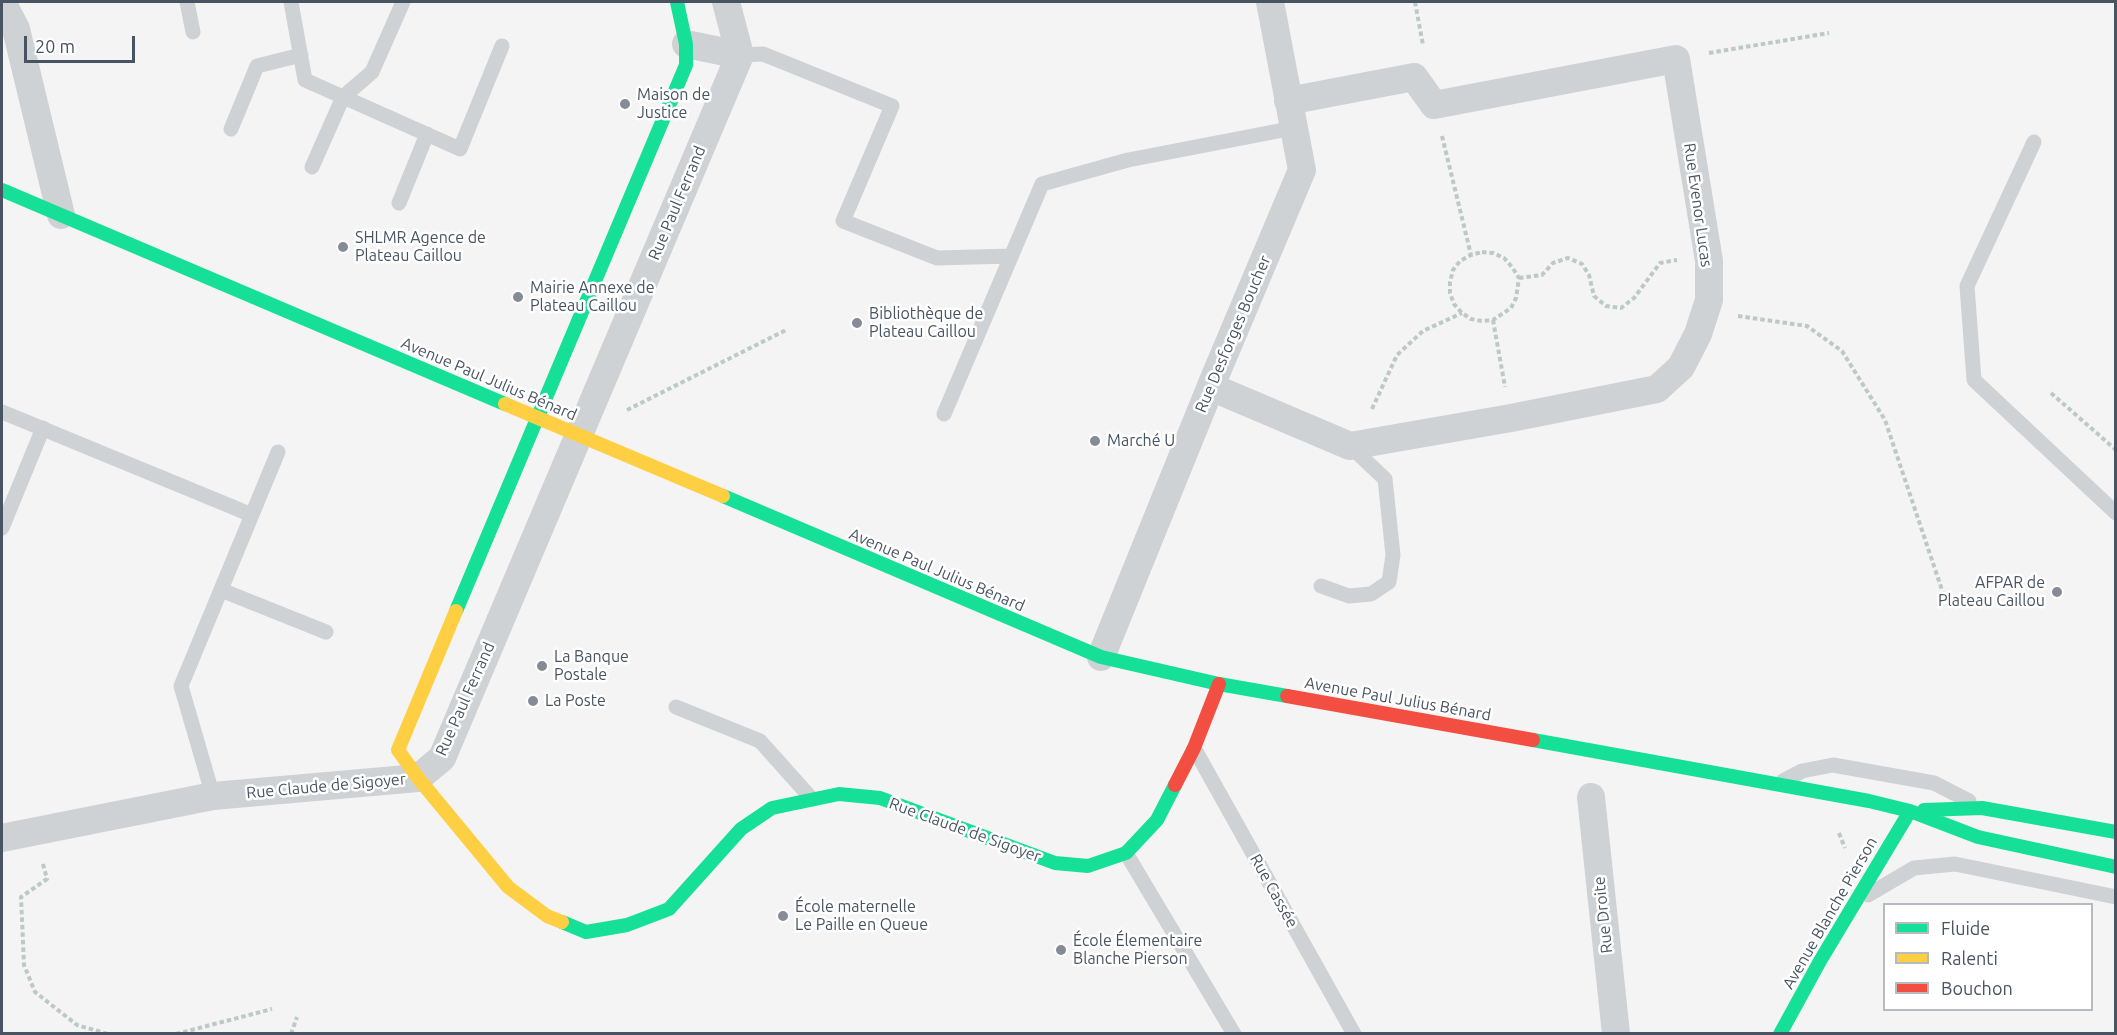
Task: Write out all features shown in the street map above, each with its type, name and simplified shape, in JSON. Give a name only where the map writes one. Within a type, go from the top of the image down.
[{"type":"main road","points":[[418,778],[398,750],[687,65],[686,44],[677,2]]},
{"type":"main road","name":"Avenue Paul Julius Bénard","points":[[2,190],[1101,657],[1219,684],[1869,801],[1910,811]]},
{"type":"main road","name":"Rue Claude de Sigoyer","points":[[418,778],[508,887],[547,916],[586,932],[627,925],[669,909],[741,829],[772,808],[839,794],[880,798],[1055,863],[1088,866],[1126,853],[1157,820],[1194,748],[1219,684]]},
{"type":"main road","points":[[1910,811],[1982,808],[2115,832]]},
{"type":"main road","points":[[1910,811],[1978,837],[2115,867]]},
{"type":"main road","name":"Avenue Blanche Pierson","points":[[1780,1034],[1853,904],[1910,811]]},
{"type":"street","points":[[2,2],[16,29],[61,215]]},
{"type":"street","points":[[686,44],[740,55],[726,2]]},
{"type":"street","name":"Rue Desforges Boucher","points":[[1101,657],[1302,170],[1270,2]]},
{"type":"street","name":"Rue Paul Ferrand","points":[[418,778],[442,758],[740,55]]},
{"type":"street","points":[[1288,101],[1414,77],[1434,105],[1676,59]]},
{"type":"street","name":"Rue Evenor Lucas","points":[[1350,446],[1511,418],[1657,389],[1681,367],[1698,334],[1709,300],[1707,254],[1676,59]]},
{"type":"street","points":[[1211,387],[1350,446]]},
{"type":"street","name":"Rue Claude de Sigoyer","points":[[2,838],[213,796],[418,778]]},
{"type":"street","name":"Rue Droite","points":[[1591,797],[1616,1034]]},
{"type":"lane","points":[[187,2],[194,32]]},
{"type":"lane","points":[[291,2],[305,80],[460,149],[502,46]]},
{"type":"lane","points":[[312,167],[343,96],[372,72],[403,2]]},
{"type":"lane","points":[[740,55],[763,54],[892,106],[843,221],[938,258],[1011,256]]},
{"type":"lane","points":[[231,129],[257,66],[301,55]]},
{"type":"lane","points":[[944,414],[1042,184],[1128,160],[1294,128]]},
{"type":"lane","points":[[399,202],[427,134]]},
{"type":"lane","points":[[2034,142],[1967,286],[1974,380],[2115,513]]},
{"type":"lane","points":[[2,412],[252,515]]},
{"type":"lane","points":[[2,528],[43,428]]},
{"type":"lane","points":[[1321,586],[1349,596],[1371,594],[1389,582],[1393,555],[1385,479],[1350,446]]},
{"type":"lane","points":[[213,796],[181,686],[278,452]]},
{"type":"lane","points":[[221,590],[326,632]]},
{"type":"lane","points":[[676,707],[760,741],[812,798]]},
{"type":"lane","name":"Rue Cassée","points":[[1194,748],[1354,1034]]},
{"type":"lane","points":[[1777,785],[1802,771],[1833,765],[1934,783],[1982,808]]},
{"type":"lane","points":[[1126,853],[1234,1034]]},
{"type":"lane","points":[[1853,904],[1914,868],[1955,864],[2115,897]]},
{"type":"path","points":[[1414,77],[1424,51],[1415,2]]},
{"type":"path","points":[[1676,59],[1829,33]]},
{"type":"path","points":[[1434,105],[1471,255]]},
{"type":"path","points":[[1482,252],[1493,253],[1504,258],[1519,278],[1516,298],[1511,308],[1493,320],[1471,319],[1454,304],[1450,293],[1450,282],[1460,261],[1482,252]]},
{"type":"path","points":[[1519,278],[1542,275],[1553,263],[1568,258],[1582,264],[1589,275],[1594,296],[1606,306],[1621,308],[1634,298],[1660,263],[1707,254]]},
{"type":"path","points":[[1705,312],[1807,326],[1842,351],[1885,420],[1943,593]]},
{"type":"path","points":[[1350,446],[1378,397],[1397,355],[1423,331],[1462,313]]},
{"type":"path","points":[[1493,320],[1511,418]]},
{"type":"path","points":[[578,435],[786,330]]},
{"type":"path","points":[[2051,393],[2115,450]]},
{"type":"path","points":[[34,831],[47,879],[21,897],[24,965],[35,992],[77,1025],[108,1034]]},
{"type":"path","points":[[1834,831],[1841,834],[1846,851]]},
{"type":"path","points":[[176,1034],[272,1009]]},
{"type":"path","points":[[291,1034],[297,1017]]},
{"type":"traffic: fast","points":[[456,611],[686,65],[686,44],[677,2]]},
{"type":"traffic: fast","points":[[2,190],[505,404]]},
{"type":"traffic: fast","points":[[723,496],[1101,657],[1219,684],[1287,696]]},
{"type":"traffic: fast","points":[[1533,740],[1869,801],[1910,811],[1978,837],[2116,867]]},
{"type":"traffic: fast","points":[[562,922],[586,932],[627,925],[669,909],[741,829],[772,808],[839,794],[880,798],[1055,863],[1088,866],[1126,853],[1157,820],[1175,785]]},
{"type":"traffic: fast","points":[[1924,810],[1982,808],[2116,832]]},
{"type":"traffic: fast","points":[[1780,1034],[1820,961],[1910,811]]},
{"type":"traffic: slow","points":[[505,404],[723,496]]},
{"type":"traffic: slow","points":[[456,611],[398,750],[418,778],[508,887],[547,916],[562,922]]},
{"type":"traffic: jam","points":[[1175,785],[1194,748],[1219,684]]},
{"type":"traffic: jam","points":[[1287,696],[1533,740]]},
{"type":"place","name":"Maison de Justice","points":[[625,104]]},
{"type":"place","name":"SHLMR Agence de Plateau Caillou","points":[[343,247]]},
{"type":"place","name":"Mairie Annexe de Plateau Caillou","points":[[518,297]]},
{"type":"place","name":"Bibliothèque de Plateau Caillou","points":[[857,323]]},
{"type":"place","name":"Marché U","points":[[1095,441]]},
{"type":"place","name":"AFPAR de Plateau Caillou","points":[[2057,592]]},
{"type":"place","name":"La Banque Postale","points":[[542,666]]},
{"type":"place","name":"La Poste","points":[[533,701]]},
{"type":"place","name":"École maternelle Le Paille en Queue","points":[[783,916]]},
{"type":"place","name":"École Élementaire Blanche Pierson","points":[[1061,950]]}]
